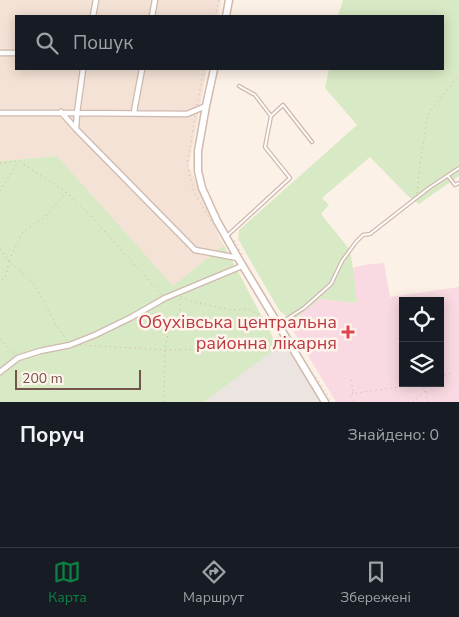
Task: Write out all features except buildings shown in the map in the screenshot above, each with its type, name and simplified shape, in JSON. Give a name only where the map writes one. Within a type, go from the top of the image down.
[{"type":"main road","points":[[226,15],[229,0]]},
{"type":"main road","points":[[214,70],[198,151],[200,182],[242,266],[325,402]]},
{"type":"street","points":[[93,15],[96,0]]},
{"type":"street","points":[[152,15],[155,0]]},
{"type":"street","points":[[0,53],[15,52]]},
{"type":"street","points":[[76,129],[83,70]]},
{"type":"street","points":[[134,114],[142,70]]},
{"type":"street","points":[[0,113],[187,114],[206,106]]},
{"type":"street","points":[[61,112],[195,250],[238,258]]},
{"type":"street","points":[[0,372],[18,358],[70,345],[95,335],[165,298],[242,266]]},
{"type":"lane","points":[[239,86],[255,95],[271,116]]},
{"type":"lane","points":[[226,237],[290,178],[265,147],[271,116],[283,105],[312,142]]},
{"type":"lane","points":[[278,325],[304,308],[331,284],[342,261],[363,235],[370,234],[459,168]]},
{"type":"lane","points":[[448,176],[455,185],[459,183]]},
{"type":"path","points":[[215,15],[219,0]]},
{"type":"path","points":[[417,198],[420,157],[428,114],[459,75]]},
{"type":"path","points":[[0,191],[18,161]]},
{"type":"path","points":[[0,163],[18,161],[66,192],[87,212],[165,298]]},
{"type":"path","points":[[0,282],[6,276],[9,261],[22,233],[46,216],[66,192]]},
{"type":"path","points":[[0,249],[9,261],[35,285],[56,325],[70,345]]},
{"type":"path","points":[[164,402],[165,350],[168,334],[180,309],[180,297],[231,310],[248,310],[278,325]]},
{"type":"path","points":[[80,345],[165,350],[252,348],[284,335]]},
{"type":"path","points":[[0,339],[18,358]]},
{"type":"path","points":[[444,375],[450,373]]},
{"type":"path","points":[[352,380],[354,392]]},
{"type":"path","points":[[354,392],[406,387]]},
{"type":"path","points":[[423,387],[428,402]]},
{"type":"path","points":[[413,402],[426,391]]},
{"type":"path","points":[[354,392],[350,396],[354,402]]},
{"type":"shaded area","points":[[0,0],[221,0],[218,15],[15,15],[15,70],[207,70],[189,166],[224,245],[173,287],[57,156],[0,161]]},
{"type":"shaded area","name":"Обухівська центральна районна лікарня","points":[[384,263],[390,297],[459,287],[459,402],[336,402],[290,323],[320,299],[357,303],[353,268]]},
{"type":"shaded area","points":[[287,339],[325,402],[204,402]]},
{"type":"green space","points":[[343,0],[459,0],[459,176],[419,204],[408,196],[370,157],[322,198],[329,205],[321,214],[350,250],[357,303],[320,299],[292,321],[279,310],[238,239],[239,230],[357,125],[325,88],[329,70],[444,70],[444,15],[338,15]]},
{"type":"green space","points":[[57,156],[173,286],[224,245],[278,347],[204,402],[0,402],[0,161]]},
{"type":"place","name":"Обухівська центральна районна лікарня","points":[[348,332]]}]
